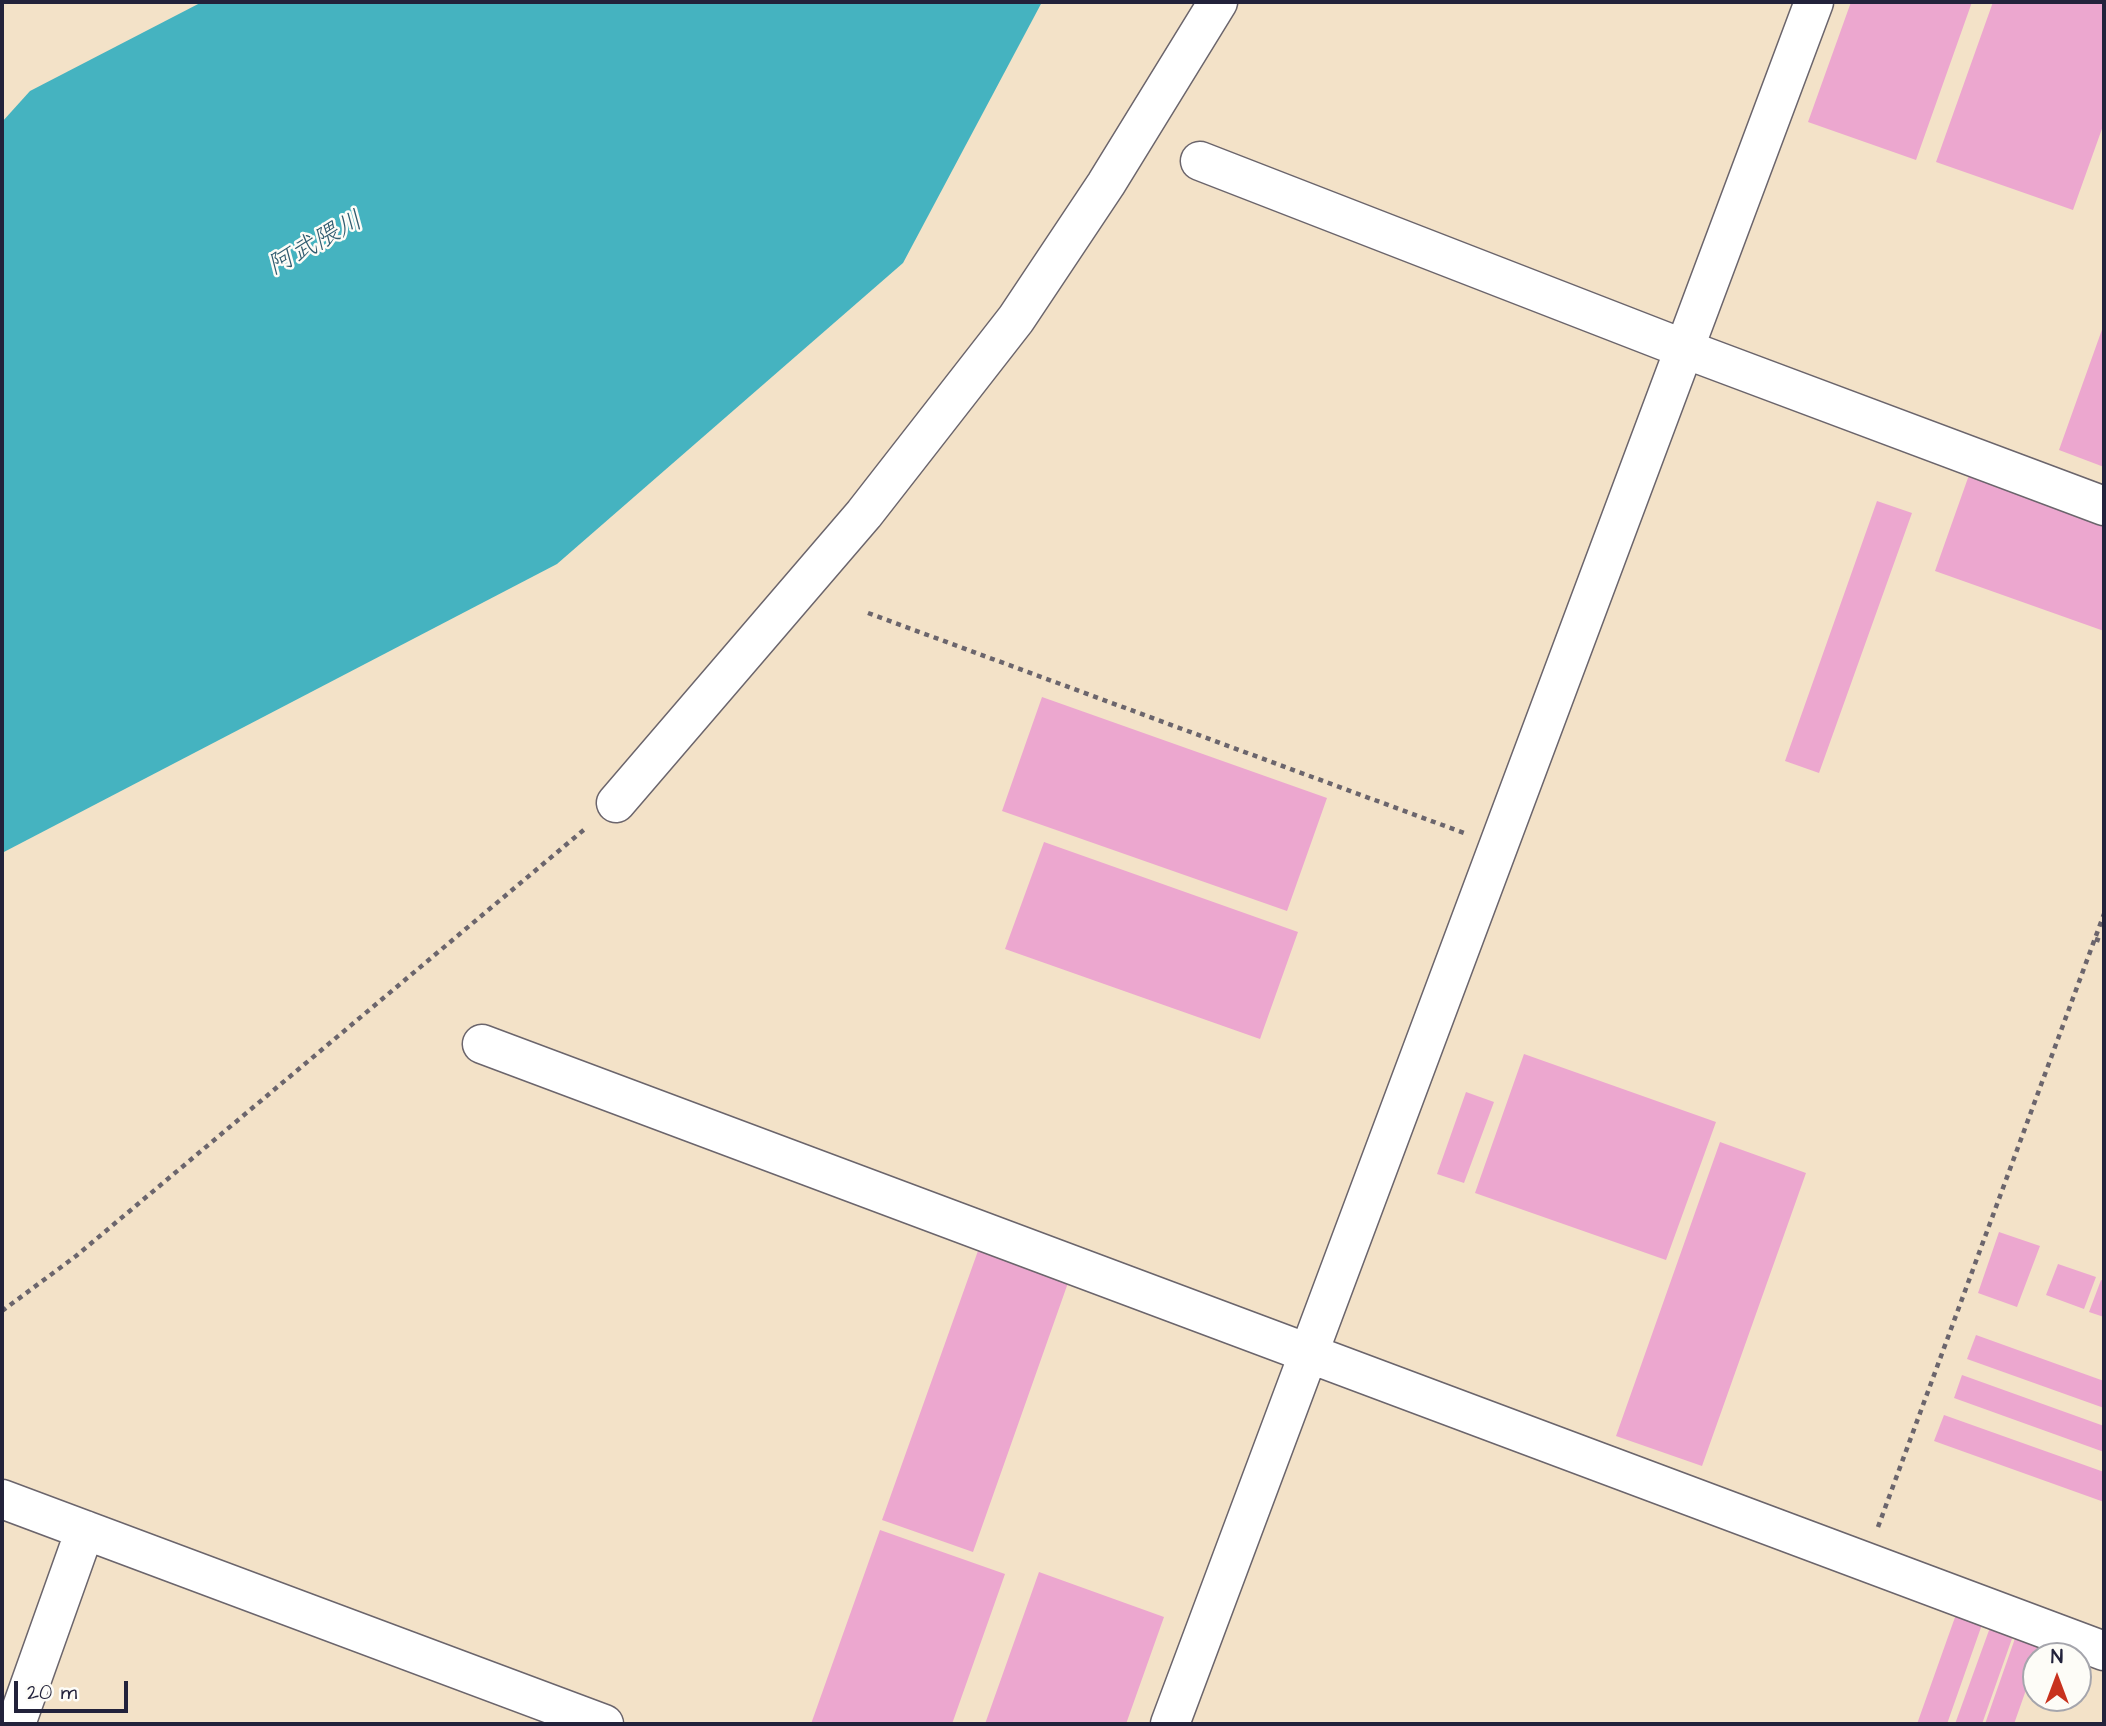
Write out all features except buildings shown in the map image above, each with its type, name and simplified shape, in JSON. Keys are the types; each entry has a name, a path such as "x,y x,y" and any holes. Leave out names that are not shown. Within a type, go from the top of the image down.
{"street":[{"path":"616,803 864,514 1017,319 1114,172 1218,2"},
{"path":"1170,1724 1310,1354 1682,348 1814,2"},
{"path":"1200,161 1682,348 2104,506"},
{"path":"482,1044 2104,1651"},
{"path":"2,1499 604,1724"},
{"path":"16,1724 85,1530"}],"path":[{"path":"868,613 1498,845"},
{"path":"2,1311 76,1256 616,803"},
{"path":"1865,1561 2104,914"},
{"path":"2095,939 2104,942"}],"water":[{"name":"阿武隈川","path":"202,2 1042,2 903,263 557,564 2,853 2,122 30,91"}]}
